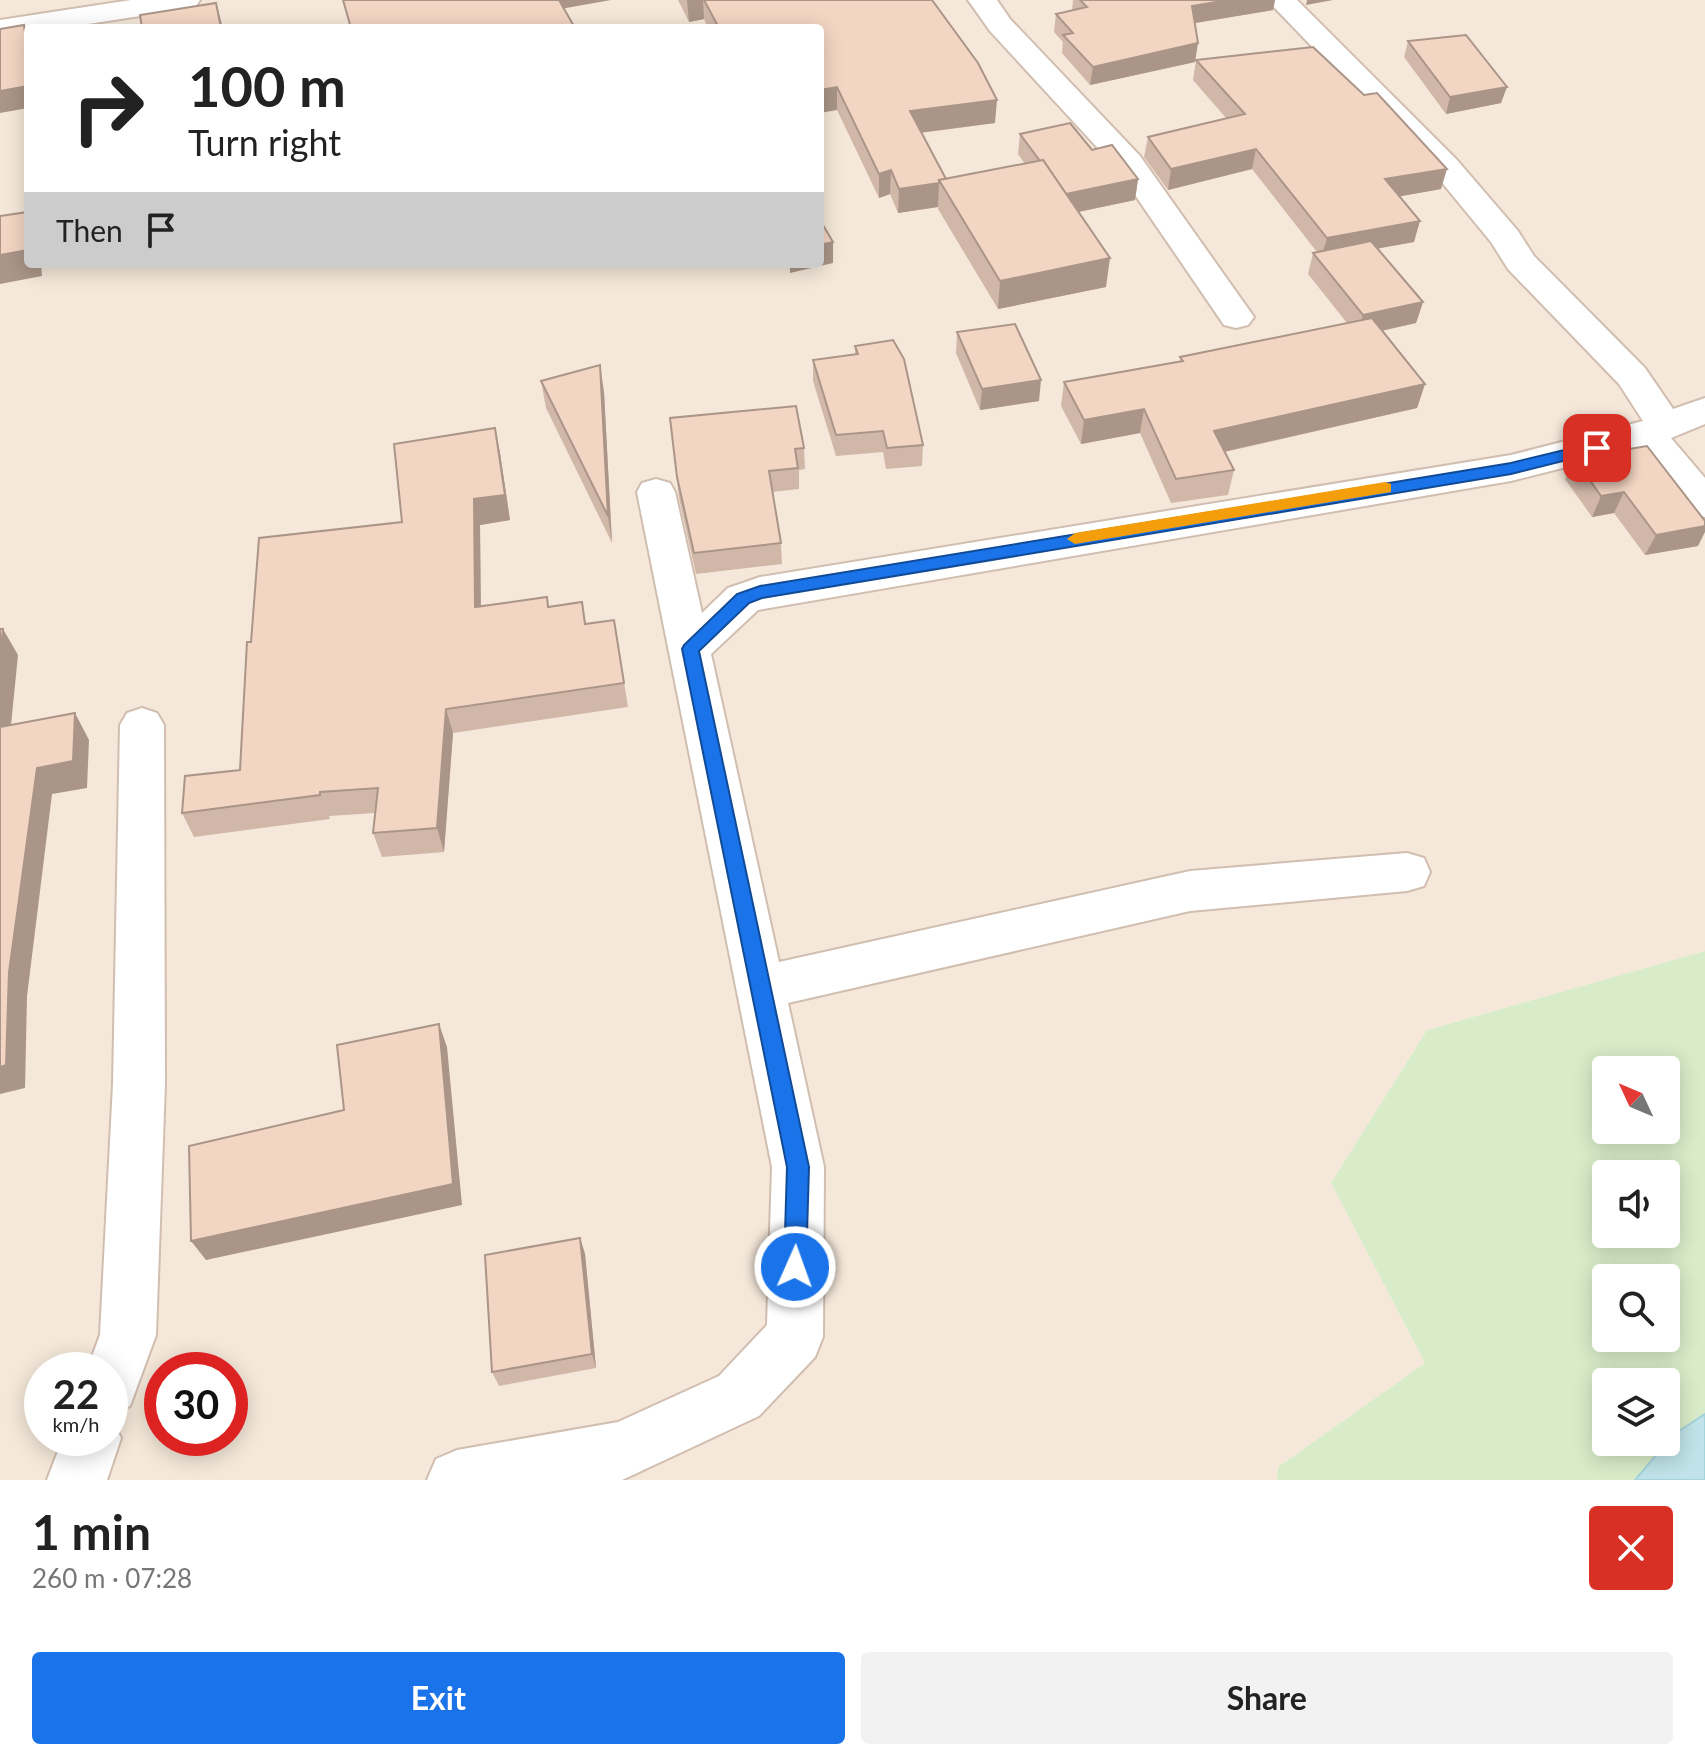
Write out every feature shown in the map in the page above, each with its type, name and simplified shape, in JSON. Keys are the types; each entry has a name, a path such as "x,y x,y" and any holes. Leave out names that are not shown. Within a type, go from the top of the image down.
{"street":[{"path":"55,24 186,0"},
{"path":"982,0 1000,25 1129,163 1236,317"},
{"path":"1281,0 1446,167 1506,238 1520,262 1632,376 1656,430 1705,504"},
{"path":"0,29 24,27"},
{"path":"690,649 743,599 760,592 1511,468 1656,430 1705,410"},
{"path":"457,1480 621,1451 739,1396 795,1337 798,1167 656,492"},
{"path":"122,1352 128,1335 139,1084 142,725"},
{"path":"760,988 1190,891 1407,872"},
{"path":"77,1480 86,1456"}],"shaded area":[{"path":"0,0 1705,0 1705,951 1427,1030 1331,1183 1425,1363 1278,1467 1277,1480 0,1480"}],"green space":[{"path":"1705,951 1705,1414 1680,1430 1680,1368 1592,1368 1592,1456 1655,1456 1635,1480 1277,1480 1278,1467 1425,1363 1331,1183 1427,1030"}],"water":[{"path":"1705,1414 1705,1480 1635,1480 1655,1456 1680,1456 1680,1430"}],"building":[{"path":"343,0 559,0 573,24 350,24"},
{"path":"704,0 932,0 978,63 997,100 910,111 946,179 939,180 939,183 899,189 891,170 879,174 837,87 824,89 824,24 717,24"},
{"path":"1080,0 1228,0 1192,6 1198,43 1093,67 1063,35 1073,33 1056,14 1087,7"},
{"path":"216,3 220,24 141,24 140,15"},
{"path":"24,25 24,87 0,91 0,29"},
{"path":"1466,35 1507,87 1450,97 1408,41"},
{"path":"1313,47 1364,95 1377,93 1447,169 1385,179 1420,221 1327,238 1256,149 1171,169 1148,137 1245,114 1196,60"},
{"path":"1070,123 1092,150 1112,145 1138,179 1066,194 1043,160 1040,161 1020,134"},
{"path":"1043,160 1110,258 1000,281 939,180"},
{"path":"24,213 24,251 0,255 0,216"},
{"path":"824,227 833,242 824,244"},
{"path":"1371,241 1423,302 1363,315 1313,253"},
{"path":"1372,318 1425,384 1214,431 1234,470 1176,479 1144,409 1084,420 1064,382 1183,361 1180,357"},
{"path":"1015,324 1041,380 982,389 957,332"},
{"path":"893,340 904,359 923,445 887,448 883,431 836,435 813,360 858,354 855,346"},
{"path":"600,365 608,516 541,381"},
{"path":"796,406 804,448 795,449 798,468 769,471 781,543 694,553 677,477 670,418"},
{"path":"495,428 505,495 474,499 475,607 547,597 548,607 582,602 585,624 614,620 624,683 446,709 437,828 373,833 378,788 320,792 320,795 182,813 185,776 240,770 247,642 251,642 259,538 402,522 394,444"},
{"path":"1647,446 1705,521 1705,526 1656,535 1624,492 1601,496 1574,458"},
{"path":"75,713 73,761 37,768 9,972 6,1065 0,1067 0,727"},
{"path":"439,1024 453,1184 191,1241 189,1146 344,1110 337,1045"},
{"path":"580,1238 592,1354 492,1372 485,1255"}],"slow traffic":[{"path":"1075,539 1385,488"}],"route":[{"path":"795,1267 798,1167 690,649 743,599 760,592 1511,468 1597,448"}]}
